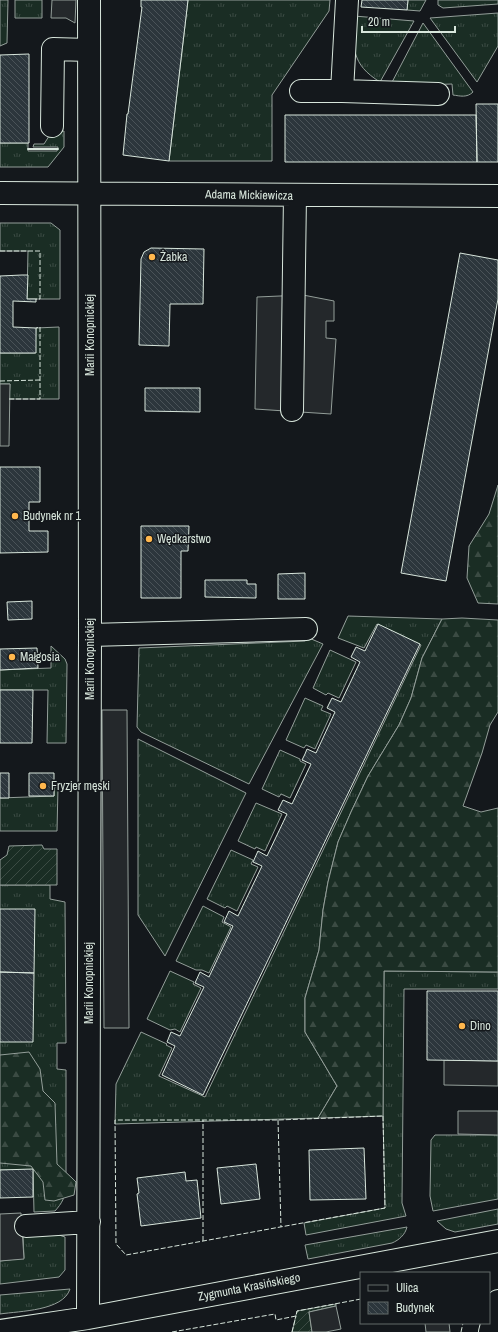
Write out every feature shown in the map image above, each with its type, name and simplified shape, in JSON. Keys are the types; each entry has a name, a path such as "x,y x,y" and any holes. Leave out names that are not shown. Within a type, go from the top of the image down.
{"street":[{"name":"Marii Konopnickiej","path":"88,1318 90,635 89,0"},
{"path":"342,91 347,0"},
{"path":"52,126 53,49 89,50"},
{"path":"301,91 438,94"},
{"name":"Adama Mickiewicza","path":"0,193 295,196 498,196"},
{"path":"292,410 295,196"},
{"path":"90,635 306,629"},
{"path":"26,1226 89,1222"},
{"name":"Zygmunta Krasińskiego","path":"0,1331 88,1318 498,1241"},
{"path":"490,1332 498,1301"}],"green space":[{"path":"0,0 8,0 7,43 0,46"},
{"path":"15,0 42,0 42,18 15,18"},
{"path":"188,0 330,0 329,11 272,95 272,161 169,161"},
{"path":"408,0 426,0 420,11 407,10"},
{"path":"438,0 498,0 498,4 443,8 438,5"},
{"path":"498,13 498,46 477,82 430,18"},
{"path":"354,16 414,21 380,82 364,69 359,62 354,46"},
{"path":"423,23 473,92 471,94 463,96 453,95 452,84 390,86"},
{"path":"64,131 64,147 48,167 0,167 0,143 28,143 28,151 57,151 58,147 33,147 34,144 44,144 51,133"},
{"path":"0,223 51,223 60,230 60,299 27,299 28,251 0,251"},
{"path":"59,327 59,399 9,399 10,384 0,384 0,353 35,353 36,328"},
{"path":"498,485 498,604 478,603 467,578 469,546 489,514"},
{"path":"348,616 442,619 422,658 411,698 399,725 368,776 351,812 338,842 328,882 323,910 319,950 305,998 305,1032 337,1086 318,1118 115,1124 116,1084 141,1032 167,1044 166,1045 172,1048 159,1076 205,1097 421,645 377,624 364,648 338,638"},
{"path":"462,618 498,620 498,712 490,725 482,753 463,806 481,812 498,808 498,972 384,971 383,1116 318,1118 337,1086 305,1032 305,998 319,950 323,910 338,842 368,776 399,725 411,698 422,658 442,619"},
{"path":"309,638 323,644 249,784 141,732 137,727 139,648 305,641"},
{"path":"51,646 65,659 67,664 66,743 47,743 48,690 0,690 0,670 51,668"},
{"path":"330,650 356,662 339,698 328,693 326,695 313,688"},
{"path":"305,698 323,706 321,710 331,714 315,749 306,745 304,748 286,740"},
{"path":"138,739 246,793 165,956 138,915"},
{"path":"280,750 300,759 300,761 306,764 290,798 281,794 279,797 262,789"},
{"path":"54,787 58,787 57,831 0,831 0,798 54,796"},
{"path":"256,803 282,814 265,851 256,847 255,849 238,841"},
{"path":"42,845 44,849 57,849 57,885 0,885 0,860 7,855 9,846"},
{"path":"231,850 253,860 251,864 258,867 237,911 227,906 225,908 207,899"},
{"path":"0,885 50,885 50,899 65,902 66,1043 57,1043 57,1069 66,1070 66,1186 63,1200 55,1211 34,1212 33,1170 0,1170"},
{"path":"203,906 224,917 222,922 231,927 209,973 202,970 196,970 176,961"},
{"path":"170,971 194,982 193,984 201,988 180,1032 175,1029 170,1030 147,1019"},
{"path":"384,971 498,972 498,989 404,989 402,1203 406,1216 306,1235 304,1223 385,1208 383,1116"},
{"path":"29,1052 40,1069 43,1091 55,1103 57,1164 76,1182 74,1195 54,1201 45,1200 43,1182 31,1166 0,1163 0,1055"},
{"path":"435,1135 498,1135 498,1199 433,1211 430,1196 431,1140"},
{"path":"498,1209 498,1224 455,1232 446,1229 437,1221"},
{"path":"407,1227 401,1237 392,1243 308,1259 305,1245"},
{"path":"59,1235 65,1237 65,1270 59,1277 0,1284 0,1261 24,1258 23,1236"},
{"path":"70,1289 66,1296 59,1302 50,1306 29,1311 0,1314 0,1295"},
{"path":"336,1304 336,1306 309,1312 312,1332 292,1332 297,1311"}],"shaded area":[{"path":"52,0 76,0 75,23 66,18 51,18"},
{"path":"303,295 334,301 334,321 326,321 326,338 336,339 331,414 255,409 257,297"},
{"path":"0,384 10,384 9,446 0,446"},
{"path":"102,710 127,710 129,1028 104,1028"},
{"path":"444,1060 498,1061 498,1086 444,1085"},
{"path":"458,1111 498,1111 498,1135 458,1134"},
{"path":"21,1213 24,1259 0,1261 0,1214"},
{"path":"336,1306 341,1329 326,1332 312,1332 309,1312"},
{"path":"425,1324 449,1324 450,1332 426,1332"}],"building":[{"path":"141,0 188,0 169,161 123,155 127,114 142,7"},
{"path":"362,0 408,0 407,10 361,7"},
{"path":"29,54 29,143 0,143 0,55"},
{"path":"476,104 498,104 498,162 477,162"},
{"path":"285,115 476,115 477,162 285,162"},
{"path":"151,248 204,249 203,304 170,304 169,346 139,345 141,259 144,252"},
{"path":"460,253 498,260 498,299 446,581 401,573"},
{"path":"28,275 27,299 36,299 36,302 13,301 13,327 36,328 36,353 0,353 0,276"},
{"path":"145,388 200,388 200,412 145,411"},
{"name":"Budynek nr 1","path":"0,467 40,467 40,502 29,502 29,531 48,531 48,552 0,553"},
{"path":"141,526 189,526 188,551 181,551 181,598 141,598"},
{"path":"305,573 305,599 278,599 278,574"},
{"path":"205,580 247,580 247,584 256,584 256,598 205,597"},
{"path":"32,601 32,619 8,620 7,602"},
{"path":"378,624 420,644 203,1095 162,1075 175,1046 167,1042 171,1032 180,1036 204,987 195,983 200,972 209,977 233,926 224,922 229,911 238,916 262,866 253,862 258,851 267,856 287,814 278,810 283,800 292,804 311,764 302,760 307,749 316,753 335,712 327,708 332,698 341,702 360,662 351,657 356,647 365,651"},
{"path":"37,648 38,668 0,670 0,649"},
{"path":"0,690 33,690 32,743 0,743"},
{"path":"0,773 9,773 9,798 0,798"},
{"path":"29,773 54,773 54,796 29,796"},
{"path":"0,909 35,909 34,973 0,972"},
{"path":"0,972 34,973 33,1042 0,1042"},
{"name":"Dino","path":"427,991 498,991 498,1061 427,1060"},
{"path":"364,1148 366,1199 310,1200 309,1150"},
{"path":"256,1164 260,1199 221,1204 217,1168"},
{"path":"33,1169 33,1197 0,1198 0,1170"},
{"path":"185,1172 186,1181 197,1180 201,1218 141,1226 137,1194 139,1193 137,1178"}],"fence":[{"path":"0,251 40,251 40,299 36,299"},
{"path":"9,399 40,399 40,327 36,328"},
{"path":"0,381 40,380"},
{"path":"383,1116 385,1208 126,1255 116,1244 115,1120 278,1120 383,1116"},
{"path":"203,1120 203,1241"},
{"path":"278,1120 281,1227"},
{"path":"172,1332 275,1314 276,1320 296,1316 297,1311 360,1299"},
{"path":"292,1332 296,1316"},
{"path":"461,1332 463,1324"}],"wall":[{"path":"28,149 58,149"}],"place":[{"name":"Żabka","path":"152,257"},
{"name":"Budynek nr 1","path":"15,516"},
{"name":"Wędkarstwo","path":"149,539"},
{"name":"Małgosia","path":"12,657"},
{"name":"Fryzjer męski","path":"43,786"},
{"name":"Dino","path":"462,1026"}]}
